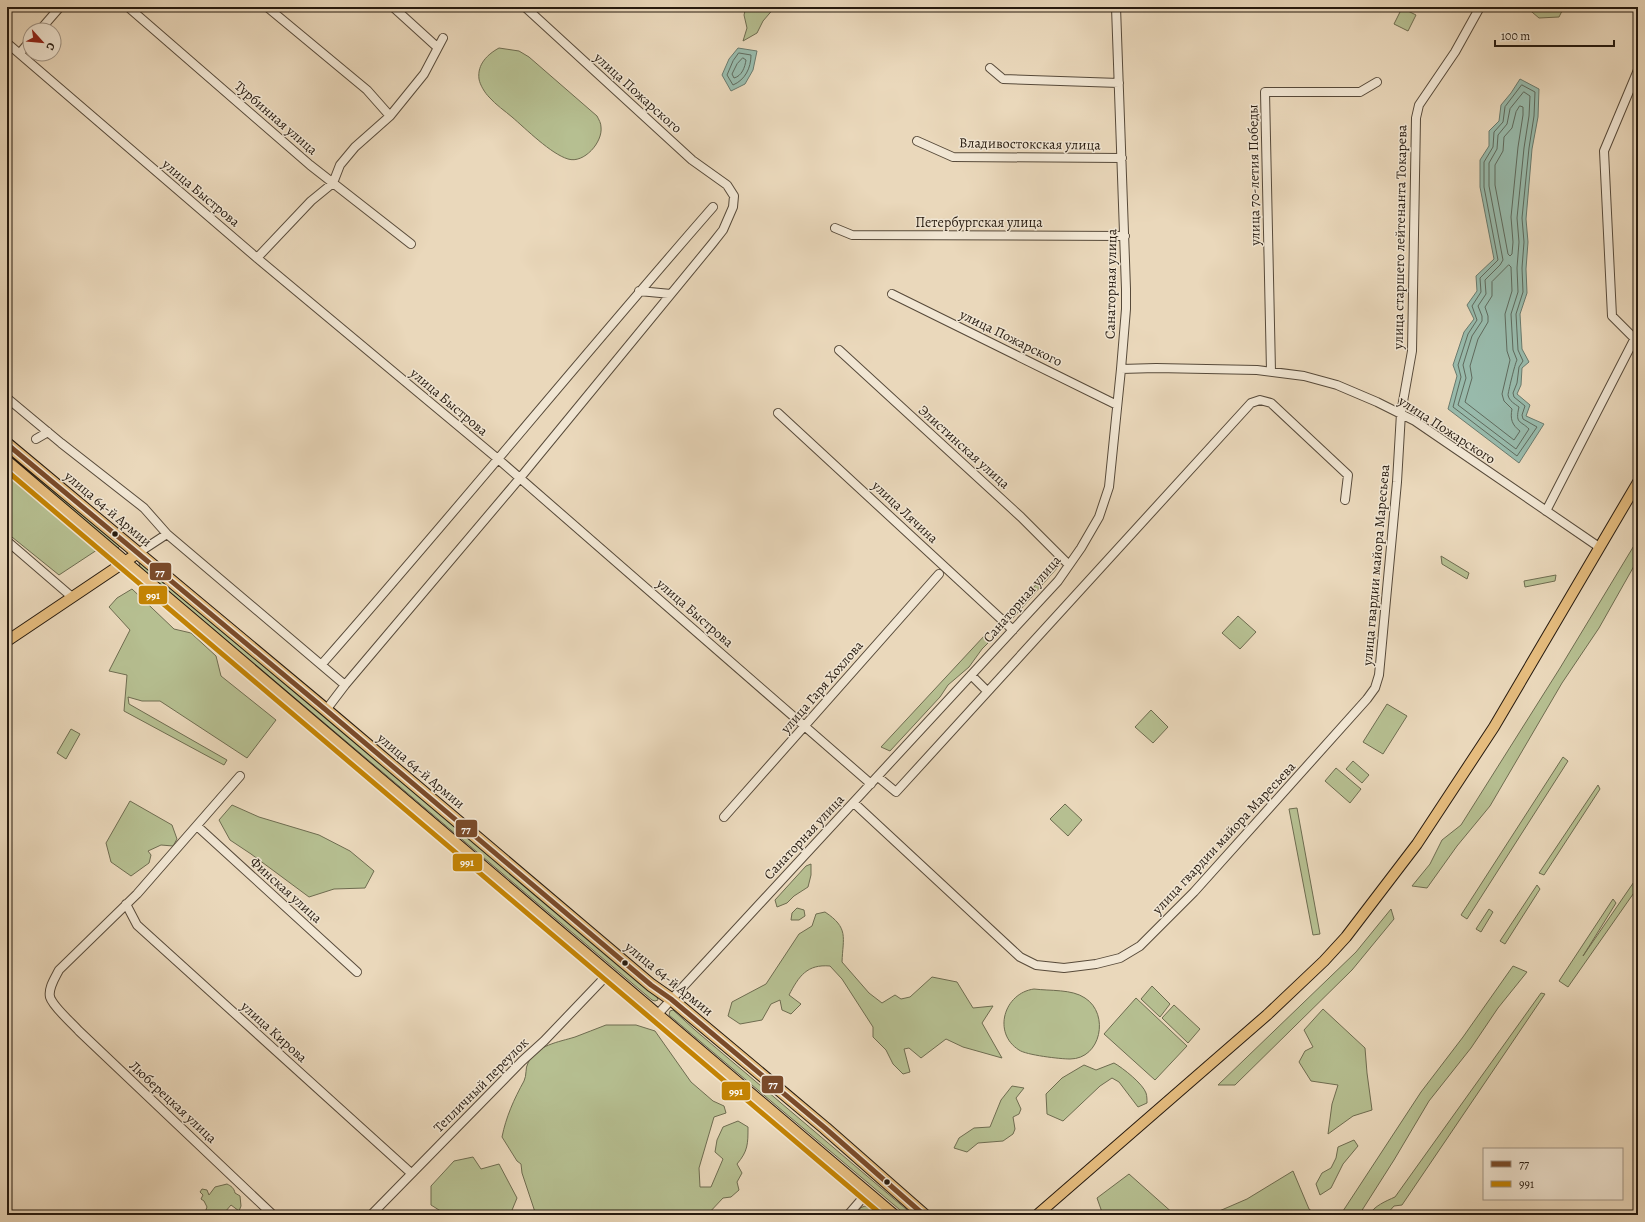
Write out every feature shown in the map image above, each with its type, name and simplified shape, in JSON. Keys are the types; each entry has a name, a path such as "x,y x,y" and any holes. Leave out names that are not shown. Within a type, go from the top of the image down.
{"highway":[{"name":"улица 64-й Армии","path":"7,444 326,710 645,980 825,1128 924,1215"},
{"name":"улица 64-й Армии","path":"7,462 893,1215"}],"main road":[{"path":"1037,1215 1267,1015 1324,961 1346,937 1417,844 1494,727 1638,482"},
{"path":"7,642 138,554"}],"street":[{"path":"47,22 60,7"},
{"name":"Турбинная улица","path":"128,7 310,165 411,244"},
{"path":"268,7 367,90 390,116"},
{"path":"393,7 438,47"},
{"name":"улица Пожарского","path":"525,7 692,160 727,185 734,196 733,208 723,230 671,294"},
{"name":"Санаторная улица","path":"657,1015 1058,581 1099,517 1109,487 1126,309 1125,236 1116,7"},
{"name":"улица старшего лейтенанта Токарева","path":"1401,413 1412,351 1416,118 1419,105 1455,52 1480,7"},
{"path":"258,258 311,201 333,183 340,165 355,147 390,116 424,74 443,38"},
{"name":"улица Быстрова","path":"7,44 20,53 258,258 498,459 871,784"},
{"path":"990,68 1003,79 1119,83"},
{"path":"1546,511 1636,336 1612,316 1604,151 1638,70"},
{"name":"улица 70-летия Победы","path":"1271,371 1265,92 1360,92 1377,82"},
{"name":"Владивостокская улица","path":"917,141 953,156 1122,158"},
{"path":"322,664 498,459 639,291 713,207"},
{"name":"Петербургская улица","path":"835,228 852,236 1125,236"},
{"path":"639,291 671,294"},
{"path":"326,710 345,684 520,478 671,294"},
{"name":"улица Пожарского","path":"892,294 1117,405"},
{"name":"Элистинская улица","path":"839,350 1021,517 1069,565"},
{"name":"улица Пожарского","path":"1121,369 1183,368 1271,371 1304,376 1337,385 1401,413 1451,445 1599,546"},
{"path":"7,398 144,508 167,534 345,684"},
{"path":"878,777 896,792 987,691 1255,401 1260,400 1271,403 1348,475 1345,500"},
{"name":"улица Лячина","path":"778,413 1013,630"},
{"name":"улица гвардии майора Маресьева","path":"854,803 1012,951 1025,960 1044,966 1071,967 1120,958 1140,946 1210,874 1357,711 1375,688 1379,675 1382,652 1397,482 1401,413"},
{"path":"36,439 48,432"},
{"path":"138,554 167,534"},
{"path":"7,541 72,597"},
{"name":"улица Гаря Хохлова","path":"724,817 939,574"},
{"path":"971,676 987,691"},
{"path":"126,904 240,776"},
{"name":"Финская улица","path":"197,826 357,972"},
{"name":"Люберецкая улица","path":"126,904 59,970 52,985 50,997 79,1031 273,1215"},
{"name":"улица Кирова","path":"126,904 137,925 411,1173"},
{"name":"Тепличный переулок","path":"371,1215 522,1061 544,1041 609,973"},
{"path":"848,1215 867,1193"}],"shaded area":[{"path":"746,7 775,7 763,21 757,33 743,41 747,28 744,15"},
{"path":"1526,7 1564,7 1559,17 1539,18"},
{"path":"1402,8 1416,15 1408,31 1394,24"},
{"path":"499,48 519,51 529,57 597,116 601,124 601,133 596,145 586,155 574,160 568,159 554,152 539,141 487,95 479,79 480,69 487,56"},
{"path":"7,448 120,546 118,548 114,546 7,457"},
{"path":"7,470 100,548 59,575 7,533"},
{"path":"1638,539 1638,559 1599,628 1562,683 1490,806 1457,846 1427,888 1412,886 1430,864 1442,840 1461,825 1560,668"},
{"path":"1441,556 1469,573 1467,579 1442,564"},
{"path":"139,563 144,563 657,997 658,1000 652,1000 140,567"},
{"path":"1055,564 1060,564 1013,618 1009,614"},
{"path":"1556,575 1555,581 1525,587 1524,581"},
{"path":"132,589 174,629 191,633 216,656 221,676 276,720 247,758 160,701 142,701 128,697 129,704 227,760 224,765 124,711 127,675 109,671 130,630 109,607 117,598"},
{"path":"1238,616 1256,632 1240,649 1222,633"},
{"path":"985,635 988,643 969,667 948,685 940,697 890,751 881,747"},
{"path":"1387,704 1407,716 1383,754 1363,742"},
{"path":"1151,710 1168,727 1153,743 1135,727"},
{"path":"71,729 80,734 66,759 57,753"},
{"path":"1563,757 1568,761 1467,919 1461,915"},
{"path":"1353,761 1369,775 1362,783 1346,769"},
{"path":"1336,768 1361,789 1350,803 1325,781"},
{"path":"1598,785 1600,789 1544,875 1539,873"},
{"path":"130,801 172,825 177,839 173,846 161,845 148,851 151,855 149,863 131,876 111,862 106,843"},
{"path":"1065,804 1082,820 1068,836 1050,819"},
{"path":"232,805 259,817 319,835 350,851 374,871 365,888 334,889 309,897 230,840 219,820"},
{"path":"1297,808 1320,934 1313,935 1289,809"},
{"path":"811,864 811,875 808,887 794,896 787,903 777,907 775,900 806,866"},
{"path":"1638,876 1638,887 1568,987 1559,981 1613,899 1616,903 1583,956"},
{"path":"1537,885 1540,889 1505,944 1500,941"},
{"path":"797,908 804,910 805,916 799,920 791,920 792,913"},
{"path":"1391,909 1394,919 1352,970 1235,1085 1218,1085 1356,952"},
{"path":"1489,909 1493,912 1481,932 1476,929"},
{"path":"825,912 838,923 841,928 843,934 842,962 869,993 882,1003 895,995 901,999 910,997 932,977 957,982 973,1008 993,1006 982,1023 1002,1058 963,1047 946,1039 921,1058 909,1048 904,1049 910,1072 903,1074 893,1064 886,1050 873,1037 873,1027 842,979 830,966 815,967 800,977 789,995 801,1004 791,1014 782,1010 780,1000 771,1004 762,1020 740,1024 728,1016 732,1002 766,984 799,934 812,926 816,914"},
{"path":"1513,966 1527,972 1498,1008 1471,1048 1429,1101 1359,1215 1354,1215 1343,1211 1421,1092 1463,1037"},
{"path":"1152,986 1170,1004 1160,1017 1141,999"},
{"path":"1034,989 1074,993 1085,998 1093,1005 1098,1014 1099,1024 1095,1044 1089,1052 1081,1057 1070,1059 1051,1057 1023,1052 1011,1043 1006,1034 1004,1024 1005,1015 1015,998 1024,992"},
{"path":"1541,993 1545,994 1402,1205 1394,1206 1386,1215 1369,1215 1377,1206 1395,1197"},
{"path":"1136,998 1187,1046 1155,1080 1104,1034"},
{"path":"1174,1005 1200,1029 1188,1043 1162,1018"},
{"path":"1323,1009 1365,1048 1372,1110 1353,1116 1328,1134 1332,1104 1338,1085 1311,1081 1299,1062 1305,1051 1313,1047 1304,1030"},
{"path":"673,1010 913,1215 906,1215 669,1015 670,1011"},
{"path":"606,1025 636,1025 655,1031 691,1082 713,1101 724,1106 726,1113 714,1117 699,1168 700,1187 711,1187 723,1159 715,1152 717,1140 723,1127 738,1121 748,1127 747,1147 737,1164 742,1173 737,1182 739,1190 731,1197 723,1198 707,1215 536,1215 522,1173 521,1164 517,1161 502,1137 508,1115 525,1079 527,1065 536,1052 548,1045 575,1037"},
{"path":"1114,1063 1127,1072 1141,1085 1146,1093 1147,1103 1138,1107 1119,1082 1112,1078 1100,1086 1063,1121 1047,1114 1046,1094 1062,1078 1084,1065 1096,1070"},
{"path":"1012,1086 1024,1088 1016,1098 1021,1109 1019,1114 1013,1117 1015,1129 1013,1134 1003,1141 978,1143 967,1152 954,1148 959,1138 974,1128 990,1127 1001,1100"},
{"path":"1354,1140 1358,1146 1343,1164 1331,1188 1320,1195 1316,1184 1322,1173 1331,1168 1336,1158 1338,1147"},
{"path":"473,1157 481,1169 499,1164 517,1198 510,1215 447,1215 431,1205 431,1186 454,1161"},
{"path":"1293,1171 1309,1209 1317,1215 1210,1215 1247,1199"},
{"path":"1129,1174 1175,1215 1103,1215 1097,1198"},
{"path":"227,1184 240,1196 241,1206 239,1211 231,1205 225,1212 219,1215 204,1215 207,1207 201,1199 203,1195 200,1192 202,1189 207,1190 209,1195 215,1187"},
{"path":"865,1206 875,1210 878,1215 858,1215 860,1208"}],"water":[{"path":"738,48 757,51 753,70 745,84 731,91 722,75 729,59"},
{"path":"1520,79 1539,89 1538,117 1532,149 1526,219 1528,242 1526,269 1527,293 1520,314 1522,349 1529,362 1522,368 1521,385 1517,394 1530,405 1526,416 1544,424 1519,463 1448,409 1457,376 1453,365 1464,332 1474,319 1467,305 1477,291 1476,276 1494,259 1480,187 1480,160 1489,146 1489,131 1499,121 1501,105"}],"transit line":[{"name":"77","path":"7,444 326,710 651,985 671,999 825,1128 924,1215"},
{"name":"991","path":"7,471 882,1215"}]}
